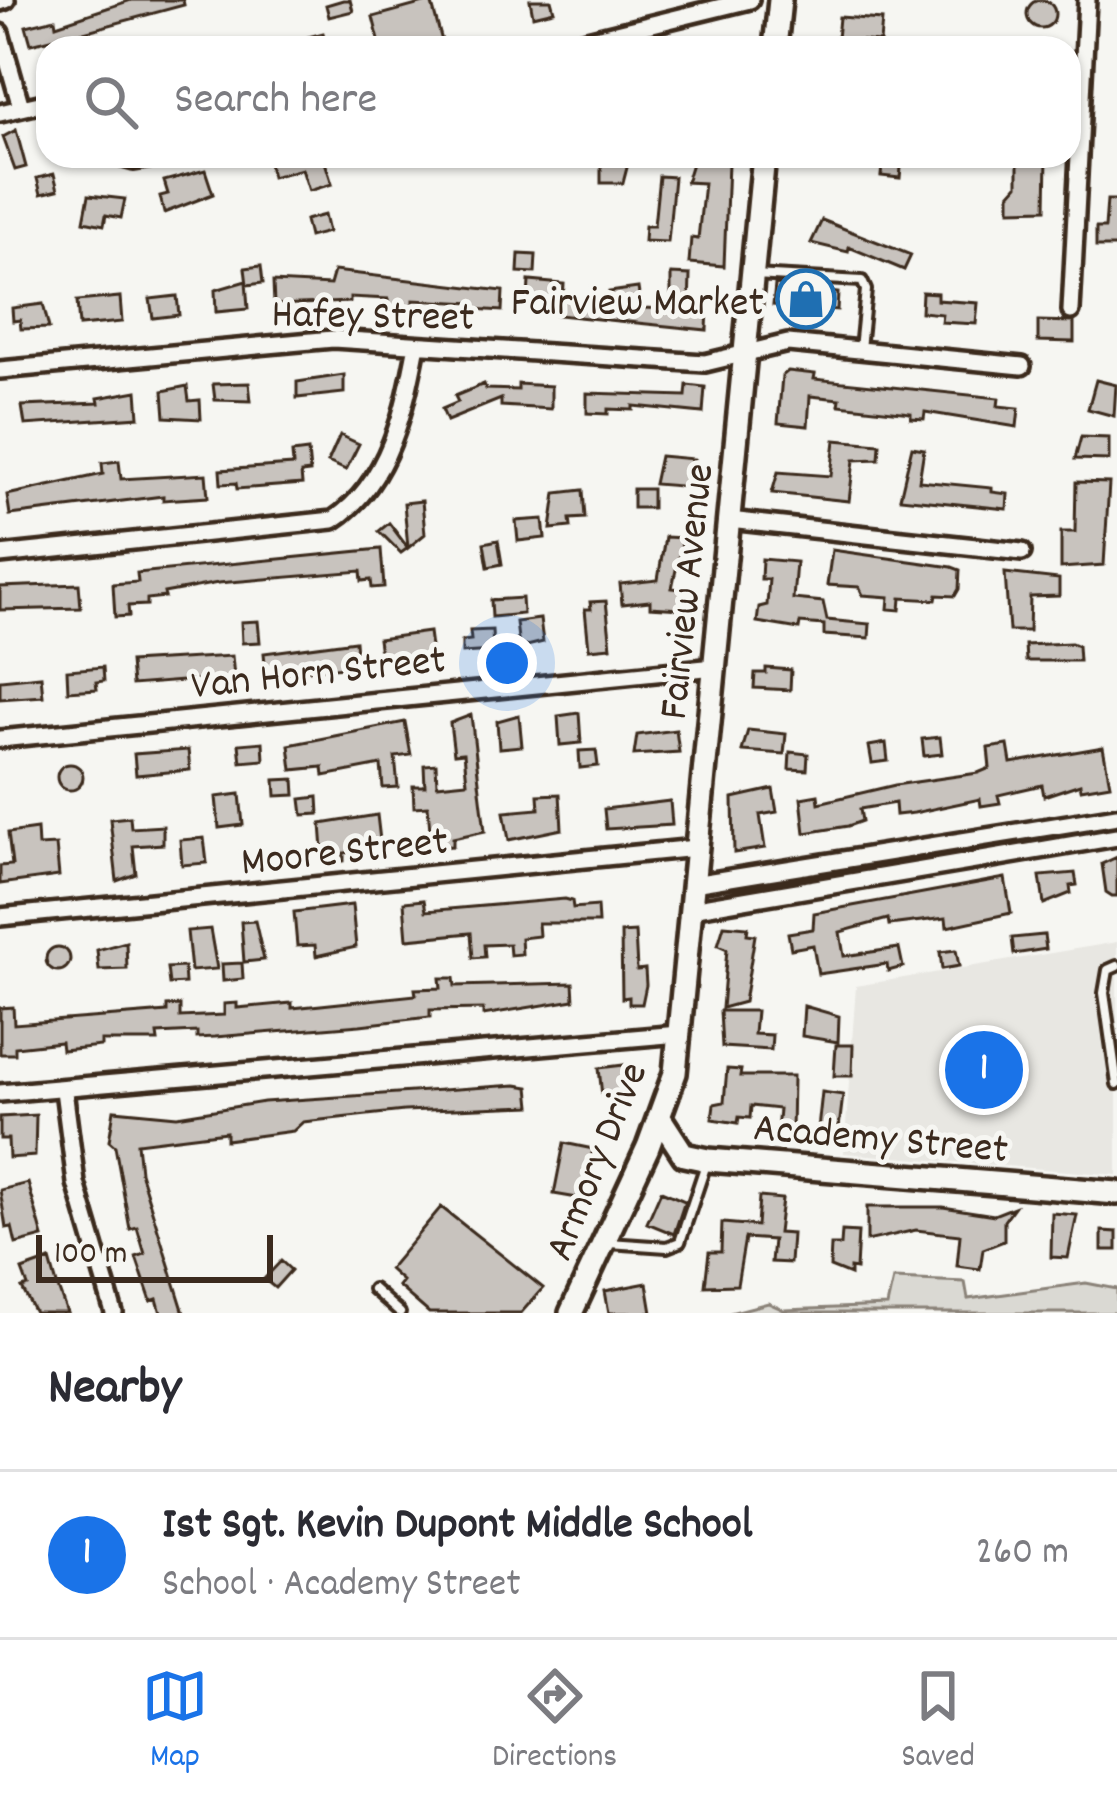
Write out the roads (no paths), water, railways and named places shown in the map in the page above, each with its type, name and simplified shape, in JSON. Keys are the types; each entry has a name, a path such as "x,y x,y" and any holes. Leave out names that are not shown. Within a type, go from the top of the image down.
{"main road":[{"path":"776,36 780,0"},
{"name":"Fairview Avenue","path":"679,1034 763,168"},
{"name":"Armory Drive","path":"571,1313 660,1118 675,1072 679,1034"},
{"name":"Academy Street","path":"660,1118 684,1155 708,1160 1117,1192"}],"street":[{"path":"604,36 750,0"},
{"path":"1081,116 1087,0"},
{"path":"0,33 21,107"},
{"path":"0,113 36,104"},
{"path":"1071,310 1078,168"},
{"name":"Hafey Street","path":"0,370 333,339 706,363 788,343 1022,366"},
{"path":"0,554 333,520 367,490 394,434 417,346"},
{"path":"729,520 1022,552"},
{"name":"Van Horn Street","path":"0,739 715,668"},
{"path":"693,884 1117,816"},
{"path":"691,909 1117,837"},
{"name":"Moore Street","path":"0,917 696,848"},
{"path":"0,1094 679,1034"},
{"path":"64,1090 76,1183 114,1313"}],"lane":[{"path":"753,274 862,281 866,290 860,350"},
{"path":"1117,966 1108,970 1104,993 1117,1084"},
{"path":"602,1243 667,1247 680,1242 708,1160"},
{"path":"373,1289 400,1313"}],"place":[{"name":"Fairview Market","path":"806,299"},
{"name":"Ist Sgt. Kevin Dupont Middle School","path":"984,1070"}]}
